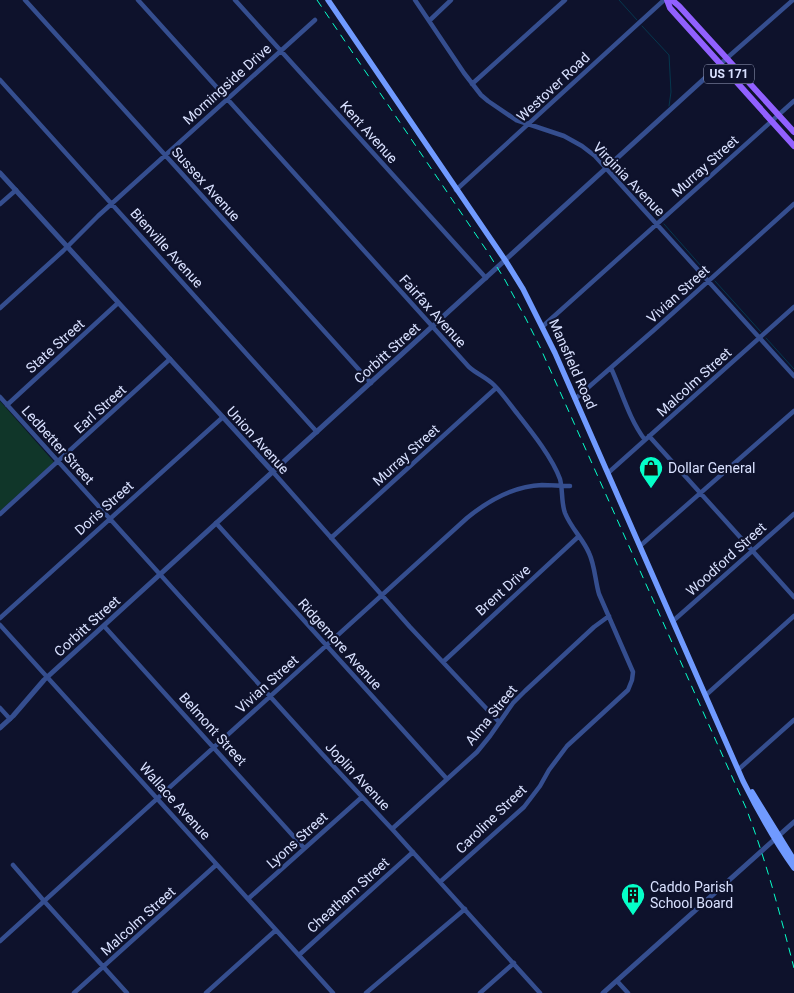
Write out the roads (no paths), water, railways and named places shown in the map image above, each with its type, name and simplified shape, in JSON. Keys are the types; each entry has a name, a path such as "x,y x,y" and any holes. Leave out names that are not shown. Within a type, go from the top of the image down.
{"main road":[{"name":"US 171","path":"668,0 670,8 794,146"},
{"name":"US 171","path":"672,0 794,132"},
{"name":"Mansfield Road","path":"331,1 523,289 575,399 753,802 794,868"},
{"name":"Mansfield Road","path":"776,838 794,860"}],"street":[{"name":"Sussex Avenue","path":"25,0 371,383"},
{"name":"Fairfax Avenue","path":"138,0 469,367 496,388 535,438 557,474 561,486 562,504 565,513 586,547 591,559 599,594 633,672 632,680"},
{"name":"Kent Avenue","path":"235,0 486,278"},
{"name":"Virginia Avenue","path":"415,0 481,95 516,120 555,133 589,150 794,376"},
{"path":"429,21 451,0"},
{"path":"472,84 564,0"},
{"name":"Westover Road","path":"456,190 664,0"},
{"name":"Corbitt Street","path":"0,728 48,677 793,0"},
{"name":"Morningside Drive","path":"0,308 165,155 315,20"},
{"name":"Bienville Avenue","path":"0,80 317,432"},
{"name":"Murray Street","path":"542,327 794,101"},
{"name":"Union Avenue","path":"0,173 223,416 442,662 500,722"},
{"path":"0,204 16,190"},
{"name":"Vivian Street","path":"575,399 794,204"},
{"name":"State Street","path":"7,404 118,303"},
{"name":"Malcolm Street","path":"608,473 794,307"},
{"name":"Earl Street","path":"0,514 170,360"},
{"path":"611,368 640,433 701,494 794,597"},
{"name":"Murray Street","path":"331,538 496,388"},
{"name":"Ledbetter Street","path":"0,397 160,575"},
{"path":"640,546 794,411"},
{"name":"Doris Street","path":"0,618 223,416"},
{"name":"Vivian Street","path":"0,941 467,518 491,500 520,488 542,485 570,486"},
{"name":"Woodford Street","path":"673,621 794,514"},
{"name":"Ridgemore Avenue","path":"216,523 447,779"},
{"name":"Brent Drive","path":"442,662 579,536"},
{"name":"Joplin Avenue","path":"160,575 466,909 540,993"},
{"name":"Alma Street","path":"392,829 480,748 513,703 525,691 594,627 609,616"},
{"path":"706,695 794,616"},
{"name":"Wallace Avenue","path":"0,624 333,993"},
{"name":"Belmont Street","path":"104,626 304,848"},
{"name":"Caroline Street","path":"440,882 524,806 567,746 628,690 632,680"},
{"path":"0,708 10,719"},
{"path":"739,769 794,720"},
{"name":"Lyons Street","path":"248,899 362,797"},
{"path":"603,993 794,822"},
{"name":"Cheatham Street","path":"299,955 413,852"},
{"path":"13,865 127,993"},
{"name":"Malcolm Street","path":"74,993 216,865"},
{"path":"366,993 466,909"},
{"path":"206,993 276,930"},
{"path":"480,993 514,963"},
{"path":"617,981 628,993"}],"waterway":[{"path":"619,0 637,20"},
{"path":"642,26 669,55 671,92 669,106"},
{"path":"614,170 658,218"},
{"path":"664,224 709,275"},
{"path":"715,281 761,332"},
{"path":"766,338 794,369"}],"railway":[{"path":"317,0 487,251 505,280 540,347 746,808 766,867 794,968"}],"place":[{"name":"Dollar General","path":"651,489"},
{"name":"Caddo Parish School Board","path":"633,916"}]}
